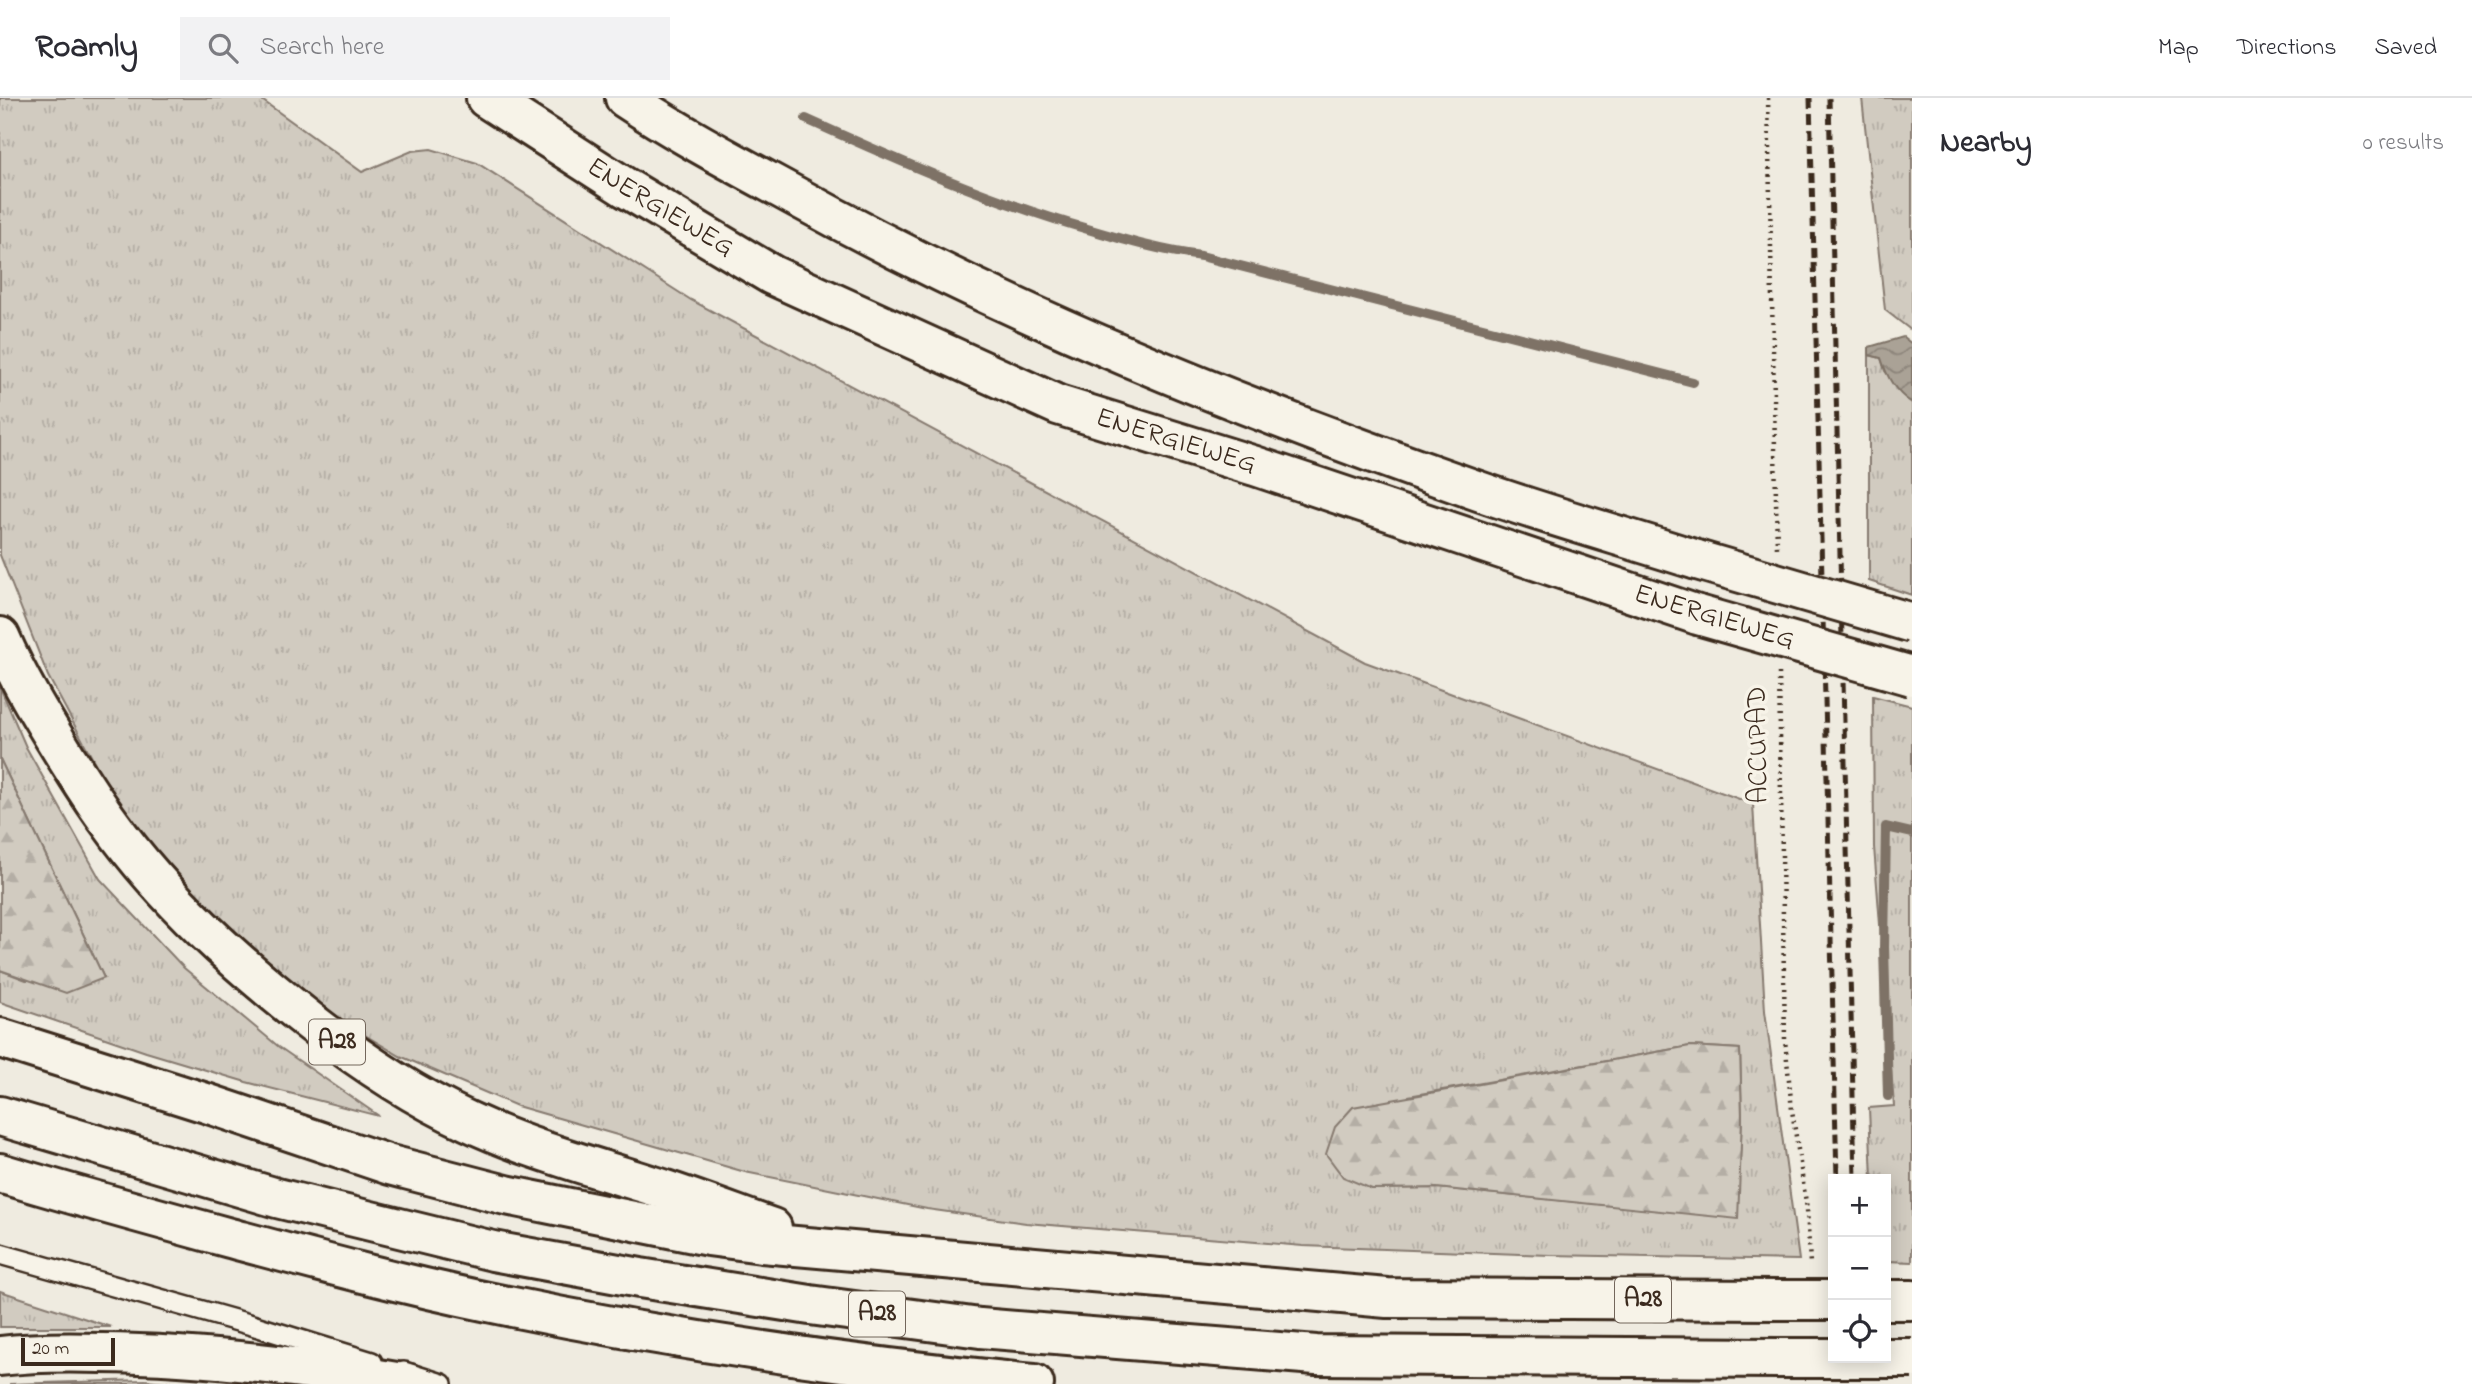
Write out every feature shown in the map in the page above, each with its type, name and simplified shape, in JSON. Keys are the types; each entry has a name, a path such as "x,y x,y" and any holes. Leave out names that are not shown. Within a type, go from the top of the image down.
{"main road":[{"name":"ENERGIEWEG","path":"486,98 626,188 772,275 1058,405 1255,466 1698,615 1912,676"},
{"name":"ENERGIEWEG","path":"625,98 669,127 880,243 1082,339 1229,400 1475,490 1697,560 1912,623"},
{"name":"A28","path":"0,637 39,715 111,824 153,876 190,917 232,956 281,999 337,1042 397,1084 468,1122 564,1159 649,1185 826,1247"},
{"name":"A28","path":"0,1038 390,1165 506,1195 708,1236 1387,1298 1828,1300"},
{"name":"A28","path":"0,1116 277,1198 493,1251 810,1305 979,1328 1316,1355 1912,1358"},
{"name":"A28","path":"0,1173 346,1269 488,1302 778,1354 1034,1384"},
{"name":"A28","path":"0,1186 73,1195"},
{"path":"1891,1300 1912,1300"},
{"path":"0,1356 33,1352 148,1353 304,1366 409,1384"}],"lane":[{"path":"0,1254 252,1325 442,1384"}],"path":[{"path":"1768,98 1777,550"},
{"name":"ACCUPAD","path":"1779,662 1785,1040 1792,1111 1807,1209 1810,1264"}],"green space":[{"path":"0,98 259,98 362,172 412,151 431,149 477,163 691,300 1365,662 1753,804 1765,1011 1799,1260 1303,1246 1026,1223 927,1209 745,1172 517,1106 400,1056 353,1028 272,968 208,908 142,833 103,778 48,676 0,555","holes":["1690,1046 1740,1049 1742,1118 1737,1218 1437,1188 1372,1189 1409,1096"]},
{"path":"1862,98 1912,98 1912,331 1885,310"},
{"path":"1869,355 1881,358 1885,371 1912,403 1912,595 1869,581"},
{"path":"0,687 26,747 100,879 184,968 279,1047 379,1116 246,1082 146,1052 0,1002 0,970 26,980 104,978 0,759"},
{"path":"1873,696 1912,706 1912,1262 1891,1261 1891,1174 1872,1174 1869,1108 1894,1106 1874,847"},
{"path":"0,759 104,978 66,993 0,970"},
{"path":"1690,1046 1740,1049 1742,1118 1738,1219 1437,1188 1372,1189 1343,1177 1326,1154 1335,1127 1353,1107"},
{"path":"0,1291 111,1327 0,1327"},
{"path":"145,1380 186,1384 9,1384"}],"water":[{"path":"1903,337 1912,344 1912,403 1892,384 1881,358 1869,355 1869,347"}],"waterway":[{"path":"806,119 982,194 1091,230 1693,382"},
{"path":"1888,1096 1884,947 1886,827 1912,833"}],"railway":[{"path":"1810,98 1837,1174"},
{"path":"1829,98 1855,1174"}]}
